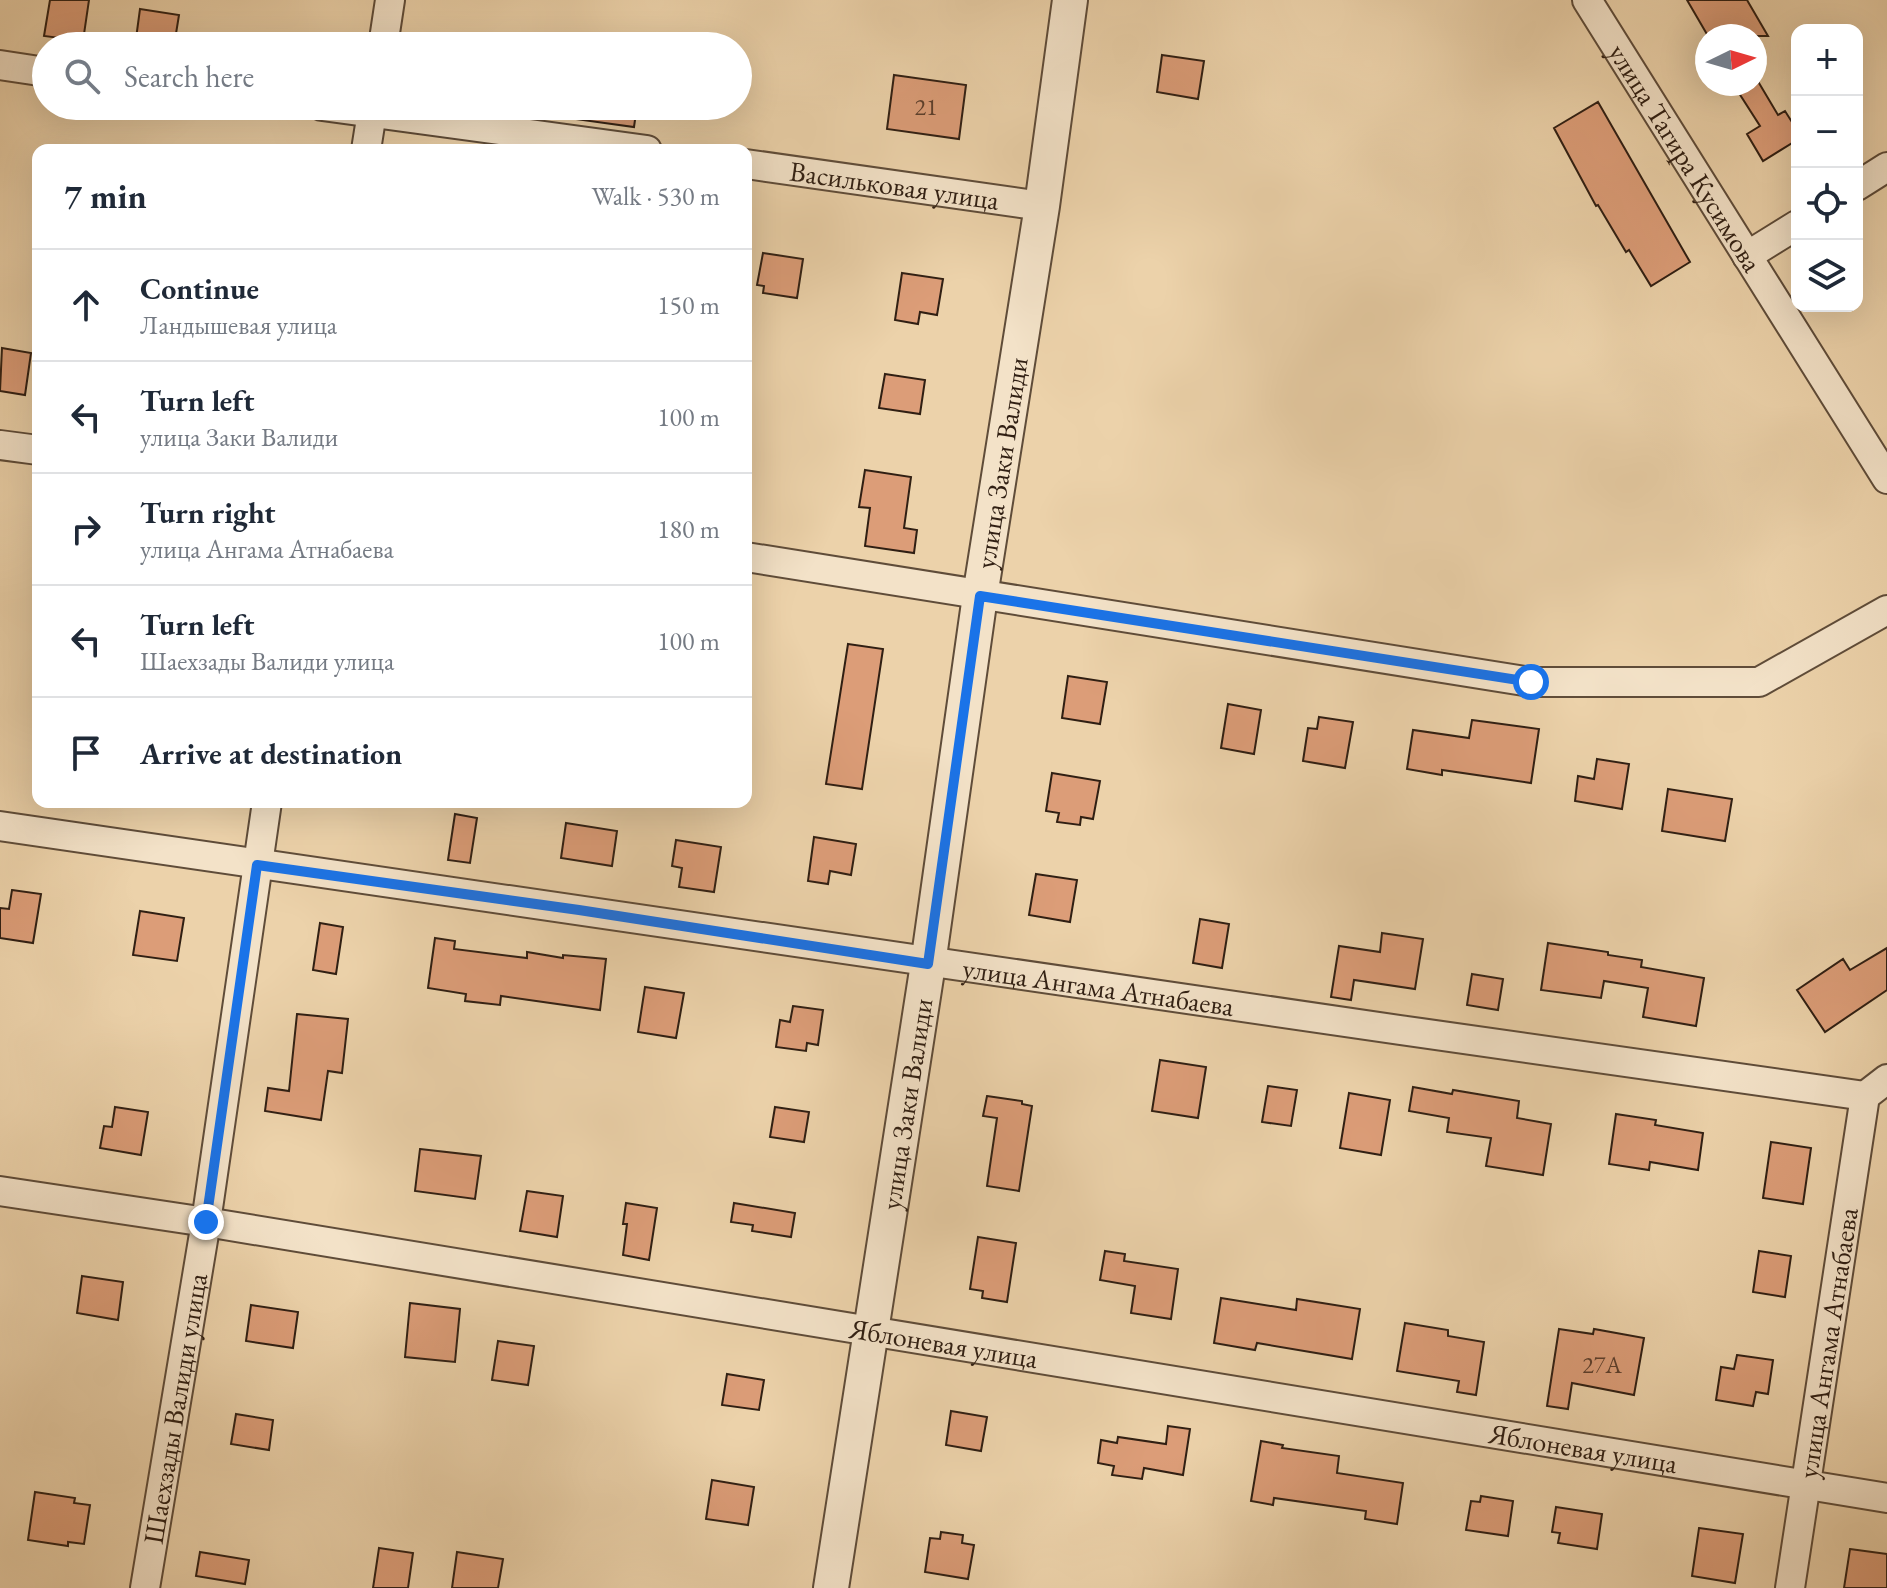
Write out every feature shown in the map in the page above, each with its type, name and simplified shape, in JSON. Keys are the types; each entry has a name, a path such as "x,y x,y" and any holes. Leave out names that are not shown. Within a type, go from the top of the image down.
{"street":[{"path":"385,32 390,0"},
{"name":"улица Заки Валиди","path":"831,1588 928,964 1070,0"},
{"name":"улица Тагира Кусимова","path":"1587,0 1887,479"},
{"path":"0,65 32,70"},
{"path":"367,144 370,120"},
{"path":"446,120 607,144"},
{"name":"Васильковая улица","path":"752,165 1042,206"},
{"path":"1863,182 1887,167"},
{"path":"1747,256 1791,229"},
{"path":"0,445 32,449"},
{"path":"752,558 1531,682 1759,682 1887,610"},
{"name":"Шаехзады Валиди улица","path":"145,1588 206,1222 266,808"},
{"name":"улица Ангама Атнабаева","path":"0,826 928,964 1876,1087 1805,1485 1790,1588"},
{"name":"Яблоневая улица","path":"0,1191 206,1222 1887,1498"}],"building":[{"path":"50,0 89,0 84,32 45,32"},
{"path":"1687,0 1747,0 1761,24 1701,24"},
{"path":"140,9 179,15 176,32 137,32"},
{"path":"1162,55 1204,61 1198,99 1157,92"},
{"path":"894,75 966,85 959,139 887,129"},
{"path":"1741,96 1767,96 1778,115 1785,111 1791,120 1791,144 1763,161 1747,134 1760,126"},
{"path":"1598,102 1690,262 1651,286 1596,206 1554,128"},
{"path":"583,120 635,120 634,127"},
{"path":"763,253 803,259 797,298 763,293 764,286 757,285"},
{"path":"902,273 943,279 937,315 920,312 918,324 895,320"},
{"path":"2,348 31,353 25,395 0,391"},
{"path":"885,374 925,380 920,414 879,408"},
{"path":"865,470 911,477 904,528 917,530 914,553 865,546 870,508 859,507"},
{"path":"848,644 883,649 862,789 826,784"},
{"path":"1068,676 1107,682 1100,724 1062,718"},
{"path":"1228,704 1261,710 1254,754 1221,748"},
{"path":"1319,717 1353,722 1345,768 1303,761 1308,728 1317,729"},
{"path":"1472,720 1539,729 1531,783 1442,770 1442,775 1407,769 1413,730 1469,738"},
{"path":"1597,759 1629,764 1622,809 1575,801 1578,776 1594,779"},
{"path":"1052,773 1100,781 1093,819 1081,817 1080,825 1057,822 1059,813 1046,811"},
{"path":"1668,789 1732,799 1725,841 1662,831"},
{"path":"455,814 477,818 470,863 448,860"},
{"path":"566,823 617,831 612,866 561,858"},
{"path":"814,837 856,844 851,875 830,871 828,884 808,881"},
{"path":"676,840 721,847 714,892 679,887 682,868 672,866"},
{"path":"1036,874 1077,880 1070,922 1029,915"},
{"path":"12,890 41,894 33,943 0,938 0,908 9,909"},
{"path":"140,911 184,918 177,961 133,955"},
{"path":"1200,919 1229,924 1222,968 1193,963"},
{"path":"320,923 343,927 336,974 313,970"},
{"path":"1382,933 1423,939 1415,989 1354,980 1351,1000 1331,997 1339,946 1380,952"},
{"path":"435,938 455,941 454,949 527,958 527,952 563,958 563,955 606,959 600,1010 501,996 500,1005 465,1001 466,994 428,988"},
{"path":"1548,943 1608,952 1608,955 1642,960 1641,967 1704,978 1696,1026 1643,1017 1648,988 1604,981 1601,998 1541,990"},
{"path":"1887,948 1887,990 1825,1032 1797,990 1843,959 1850,970"},
{"path":"1472,974 1503,979 1498,1010 1467,1005"},
{"path":"645,987 684,993 676,1038 638,1032"},
{"path":"793,1006 823,1010 818,1045 807,1043 806,1051 776,1047 780,1020 790,1022"},
{"path":"297,1014 348,1019 342,1073 328,1071 321,1120 265,1111 268,1088 289,1091"},
{"path":"1160,1060 1206,1067 1198,1118 1152,1111"},
{"path":"1268,1086 1297,1090 1291,1126 1262,1122"},
{"path":"1413,1087 1519,1101 1517,1118 1551,1124 1543,1175 1486,1166 1491,1138 1447,1132 1449,1118 1409,1111"},
{"path":"1349,1093 1390,1100 1381,1155 1340,1148"},
{"path":"987,1096 1022,1101 1022,1104 1032,1106 1019,1191 987,1186 997,1118 983,1116"},
{"path":"115,1107 148,1112 141,1155 100,1148 104,1126 112,1127"},
{"path":"775,1107 809,1112 804,1142 770,1137"},
{"path":"1616,1114 1656,1120 1655,1125 1703,1133 1698,1170 1650,1162 1649,1170 1609,1164"},
{"path":"1771,1142 1811,1148 1803,1204 1763,1198"},
{"path":"420,1149 481,1156 475,1199 415,1191"},
{"path":"527,1191 563,1196 557,1237 520,1231"},
{"path":"626,1203 657,1208 649,1260 623,1255"},
{"path":"734,1203 795,1213 791,1237 752,1231 753,1225 731,1222"},
{"path":"978,1237 1016,1243 1007,1302 982,1298 983,1291 970,1289"},
{"path":"1105,1251 1125,1254 1124,1261 1178,1269 1171,1319 1131,1313 1135,1286 1100,1280"},
{"path":"1759,1251 1791,1256 1785,1297 1753,1292"},
{"path":"82,1276 123,1282 118,1320 77,1313"},
{"path":"1221,1298 1296,1310 1297,1299 1360,1309 1352,1359 1257,1343 1255,1350 1214,1343"},
{"path":"410,1303 460,1309 455,1362 405,1357"},
{"path":"251,1305 298,1312 293,1348 246,1341"},
{"path":"1405,1323 1448,1330 1448,1336 1484,1342 1476,1395 1457,1392 1459,1381 1397,1371"},
{"path":"1559,1329 1593,1334 1594,1329 1644,1338 1634,1395 1572,1383 1568,1409 1547,1406"},
{"path":"498,1341 534,1346 528,1385 492,1380"},
{"path":"1737,1355 1773,1360 1768,1394 1756,1392 1753,1406 1716,1400 1721,1367 1734,1369"},
{"path":"727,1374 764,1380 759,1410 722,1405"},
{"path":"951,1411 987,1417 981,1451 946,1445"},
{"path":"236,1414 273,1420 269,1450 231,1444"},
{"path":"1168,1426 1190,1429 1183,1475 1144,1468 1142,1479 1112,1475 1114,1466 1098,1463 1101,1440 1117,1443 1118,1437 1166,1444"},
{"path":"1261,1441 1283,1445 1282,1448 1339,1456 1337,1473 1403,1483 1397,1524 1365,1519 1366,1511 1274,1498 1273,1505 1251,1501"},
{"path":"712,1480 754,1487 748,1525 706,1519"},
{"path":"35,1492 75,1498 74,1503 90,1505 84,1544 68,1542 68,1546 28,1540"},
{"path":"1481,1496 1513,1501 1508,1536 1466,1530 1471,1501 1480,1502"},
{"path":"1556,1507 1602,1514 1597,1549 1558,1543 1560,1533 1552,1532"},
{"path":"1699,1528 1743,1534 1735,1583 1692,1576"},
{"path":"941,1532 963,1535 962,1543 974,1545 968,1579 925,1572 930,1538 940,1539"},
{"path":"379,1548 413,1553 408,1588 373,1588"},
{"path":"1850,1549 1887,1554 1887,1588 1844,1588"},
{"path":"200,1552 249,1560 245,1584 196,1576"},
{"path":"457,1552 503,1559 498,1588 452,1588"}],"route":[{"path":"206,1222 257,865 579,910 928,964 980,596 1531,682"}]}
